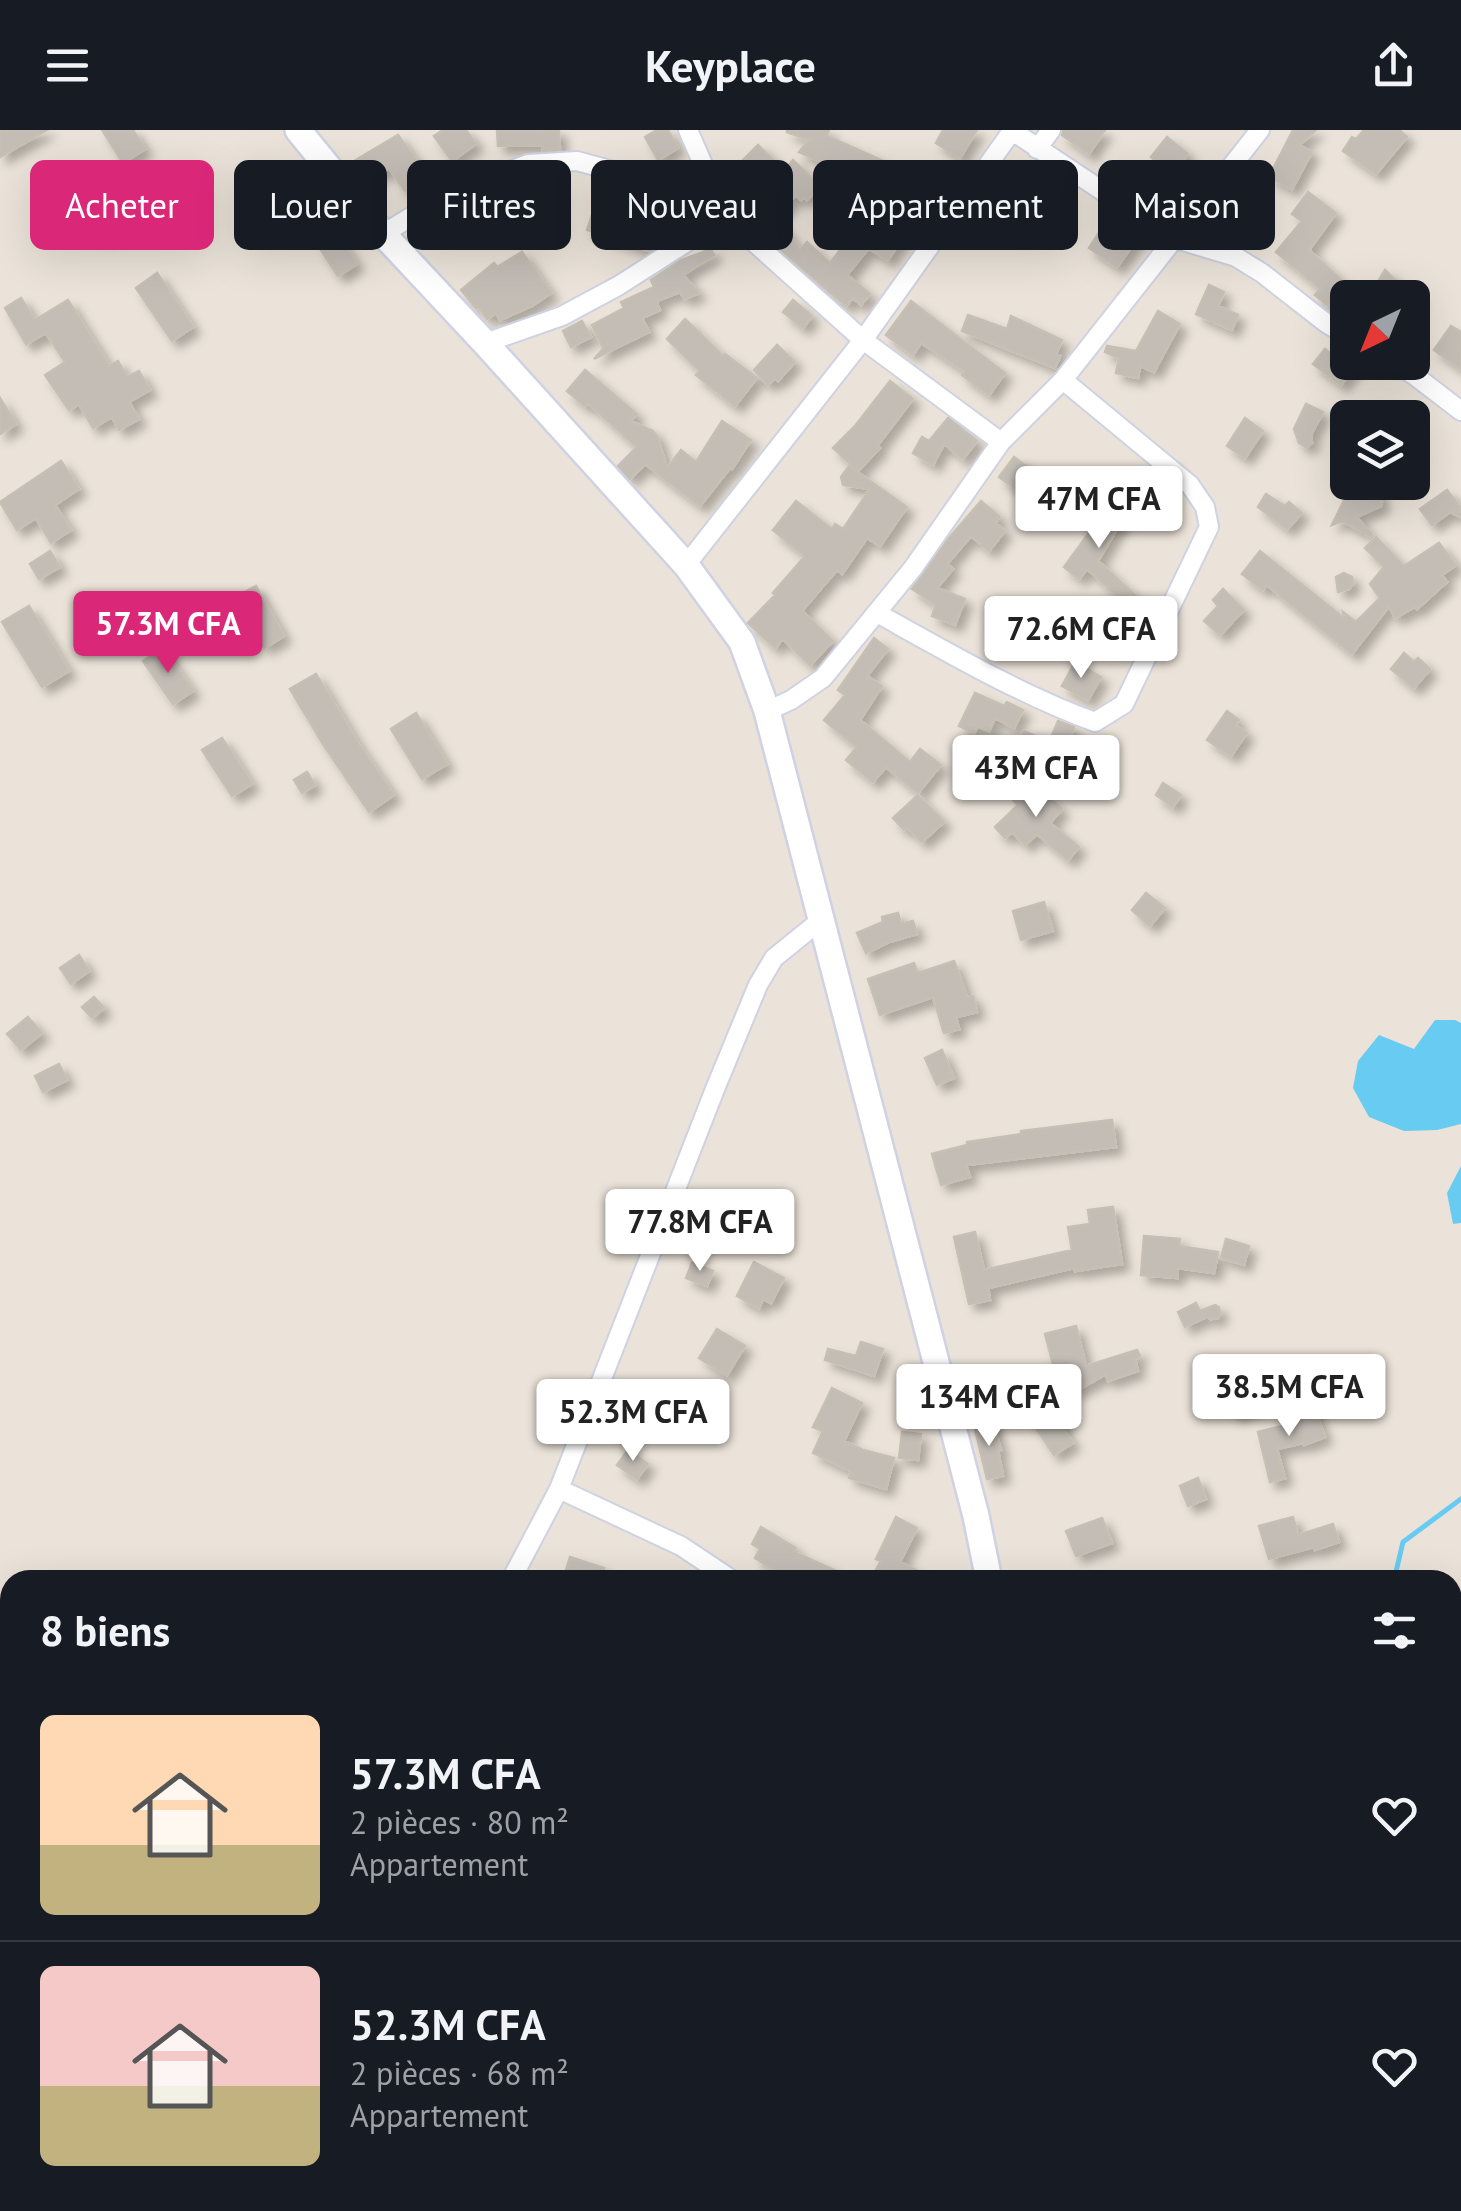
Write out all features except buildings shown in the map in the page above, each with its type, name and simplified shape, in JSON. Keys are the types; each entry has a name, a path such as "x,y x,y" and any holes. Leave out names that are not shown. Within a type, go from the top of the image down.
{"main road":[{"path":"298,130 323,160"},
{"path":"387,238 686,565 742,642 767,711 987,1570"}],"street":[{"path":"688,130 701,160"},
{"path":"686,565 863,340 1012,130 1098,186"},
{"path":"1037,149 1051,130"},
{"path":"1236,160 1260,130"},
{"path":"387,232 448,194 528,164 576,161 591,165"},
{"path":"485,343 562,316 674,250"},
{"path":"763,250 863,340 1001,442"},
{"path":"767,711 792,700 823,678 914,568 1001,442 1062,380 1164,250"},
{"path":"1211,250 1262,272 1330,325"},
{"path":"878,613 997,679 1070,713 1096,722 1124,704 1210,527 1205,507 1190,485 1062,380"},
{"path":"1421,380 1461,411"},
{"path":"516,1570 559,1488 758,985 774,958 821,920"},
{"path":"559,1488 681,1546 717,1570"}],"water":[{"path":"1435,1020 1461,1023 1461,1124 1437,1130 1404,1131 1369,1117 1353,1088 1358,1061 1379,1035 1414,1049"},
{"path":"1461,1166 1461,1223 1453,1224 1447,1193"}],"waterway":[{"path":"1396,1570 1403,1542 1461,1499"}]}
